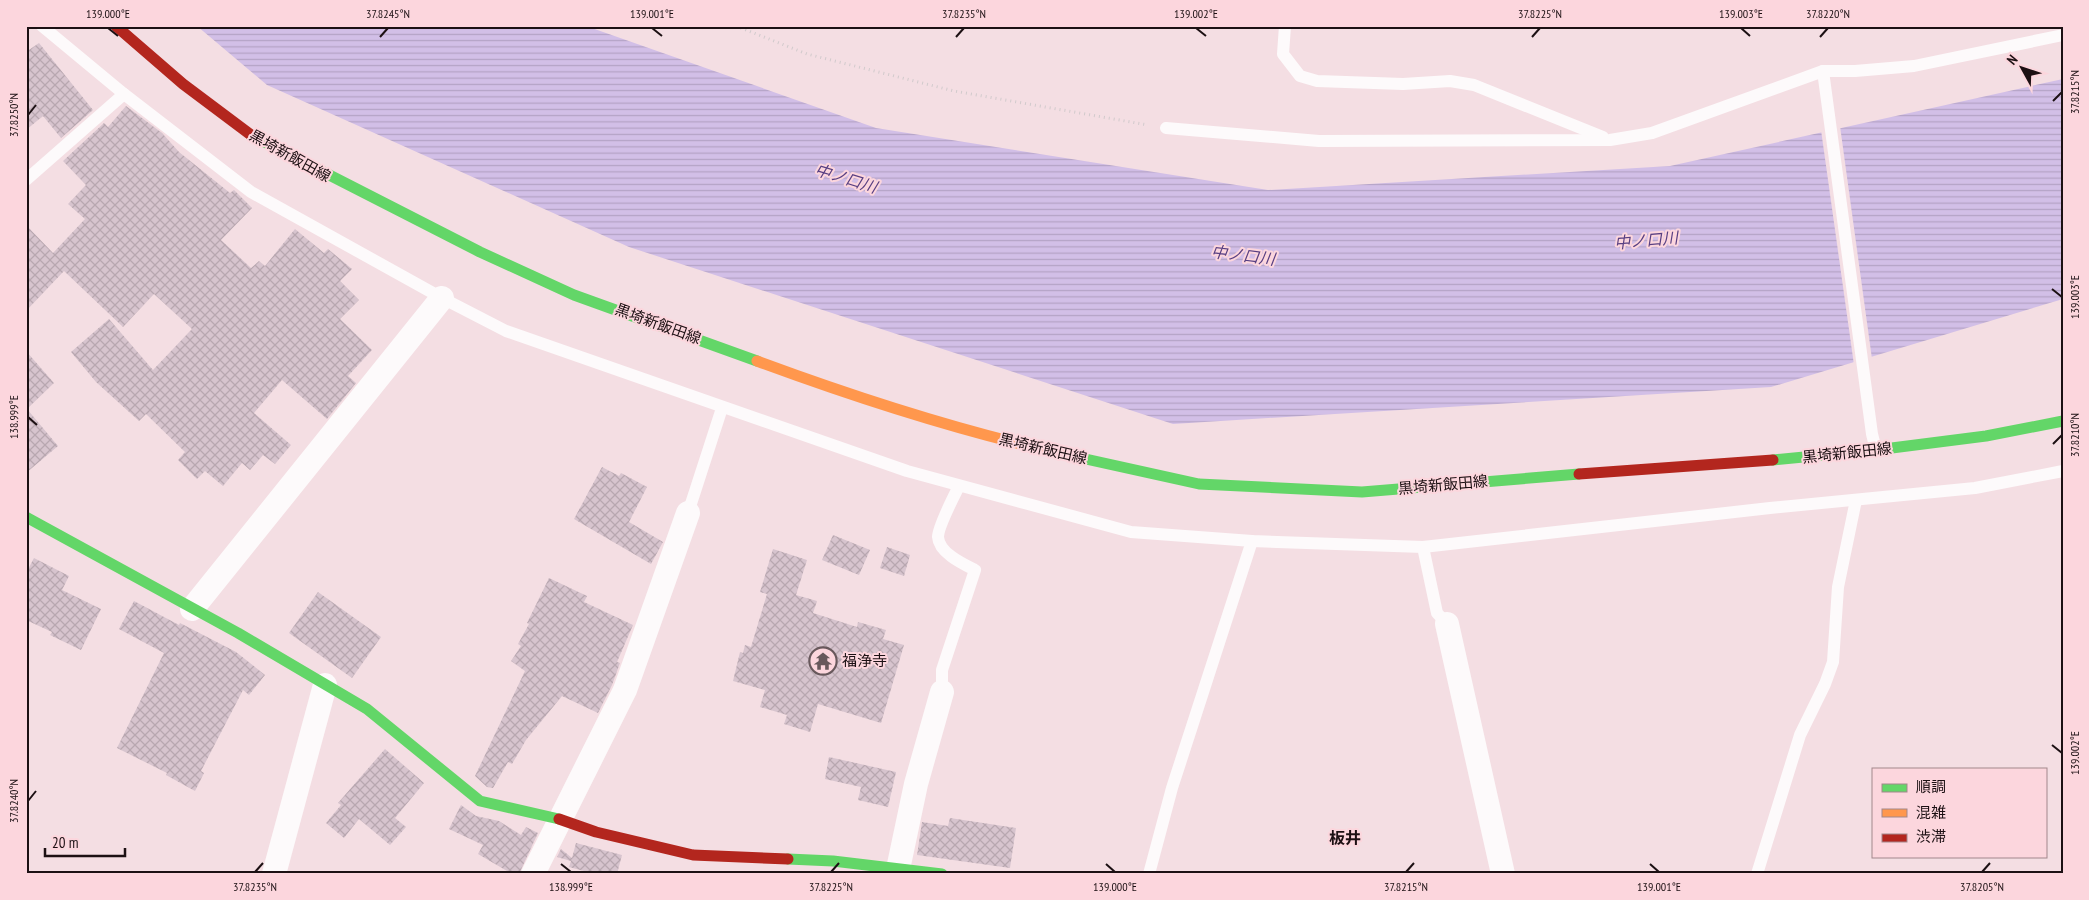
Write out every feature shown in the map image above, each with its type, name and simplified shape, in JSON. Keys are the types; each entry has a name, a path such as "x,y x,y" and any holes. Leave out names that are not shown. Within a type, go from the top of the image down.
{"main road":[{"name":"黒埼新飯田線","path":"116,26 183,84 257,140 480,252 574,295 828,387 995,439 1199,484 1362,492 1573,474 1724,465 1876,450 1986,436 2063,421"},
{"path":"26,517 238,633 367,709 480,801 560,819 596,832 692,855 833,861 897,871 942,874"}],"street":[{"path":"192,608 442,298"},
{"path":"533,874 625,690 688,513"},
{"path":"1447,624 1503,874"},
{"path":"274,874 325,685"},
{"path":"897,871 916,784 942,692"}],"lane":[{"path":"42,26 124,94 252,192 442,298 506,331 907,471 1131,532 1252,541 1423,547 1975,488 2063,471"},
{"path":"1285,26 1284,54 1300,76 1318,81 1403,84 1450,81 1474,85 1610,140"},
{"path":"1166,128 1319,141 1610,140 1652,133 1822,71 1855,71 1914,66 2063,34"},
{"path":"1822,71 1872,434 1876,450"},
{"path":"26,180 124,94"},
{"path":"688,513 722,408"},
{"path":"942,692 942,670 974,570 960,562 941,546 938,536 959,486"},
{"path":"1757,874 1800,734 1825,684 1833,662 1838,587 1856,500"},
{"path":"1149,874 1172,788 1252,541"},
{"path":"1423,547 1437,613 1447,624"}],"path":[{"path":"736,26 807,54 954,91 1166,128"}],"water":[{"name":"中ノ口川","path":"197,26 586,26 876,128 1268,190 1670,166 2063,79 2063,299 1771,387 1173,424 629,247 267,85"}],"pier":[{"path":"1840,126 1872,359 1854,365 1821,130"}],"building":[{"path":"39,43 93,110 61,138 43,116 26,130 26,52"},
{"path":"126,106 162,133 179,152 230,193 234,190 252,208 221,240 251,268 259,261 265,266 295,229 324,253 328,249 352,269 340,281 359,300 340,319 372,350 348,376 356,383 327,419 282,380 254,413 291,445 275,464 263,455 250,470 242,463 223,486 205,471 197,479 178,460 185,452 146,414 139,421 96,382 71,352 109,319 153,370 192,329 154,294 123,327 64,271 26,311 26,225 53,253 85,219 68,204 86,185 63,161 104,123 108,127"},
{"path":"26,351 54,383 27,409 58,446 26,473"},
{"path":"602,467 619,476 621,473 647,487 629,522 663,542 651,564 574,519"},
{"path":"833,535 870,550 859,575 822,560"},
{"path":"887,547 910,555 904,576 880,568"},
{"path":"773,549 807,560 796,595 817,601 813,613 857,627 858,622 886,630 883,639 904,645 881,723 818,704 810,732 784,724 787,715 760,707 765,690 733,681 740,652 743,653 745,645 751,647 767,594 760,592"},
{"path":"34,558 69,576 62,590 101,609 81,650 50,635 52,632 26,620 26,573"},
{"path":"549,578 587,596 584,602 633,625 617,662 620,663 612,685 598,713 562,696 526,740 512,764 508,762 493,788 487,787 475,776 525,671 511,661 521,646 518,644"},
{"path":"318,592 381,637 352,678 289,633"},
{"path":"134,601 236,652 265,675 249,695 243,690 201,771 204,773 195,791 166,775 167,773 117,748 164,653 119,629"},
{"path":"385,749 424,783 395,818 406,827 390,845 359,819 344,838 326,823 341,805 338,803"},
{"path":"829,757 896,772 888,807 858,800 861,787 825,779"},
{"path":"461,805 476,816 499,821 521,835 526,827 538,833 519,874 512,874 478,854 483,845 449,829"},
{"path":"950,818 1016,828 1010,868 917,855 922,822 948,826"},
{"path":"576,843 622,855 617,874 595,874 569,867 571,861 557,857 561,849 572,858"}],"traffic: fast":[{"path":"251,135 480,252 574,295 757,361"},
{"path":"1773,460 1876,450 1986,436 2063,421"},
{"path":"1063,454 1199,484 1362,492 1579,474"},
{"path":"26,517 238,633 367,709 480,801 559,819"},
{"path":"788,859 833,861 942,874"}],"traffic: slow":[{"path":"757,361 908,413 985,435 1063,454"}],"traffic: jam":[{"path":"116,26 183,84 251,135"},
{"path":"1579,474 1773,460"},
{"path":"559,819 596,832 693,855 788,859"}],"place":[{"name":"福浄寺","path":"823,661"}],"district":[{"name":"板井","path":"1345,838"}]}
